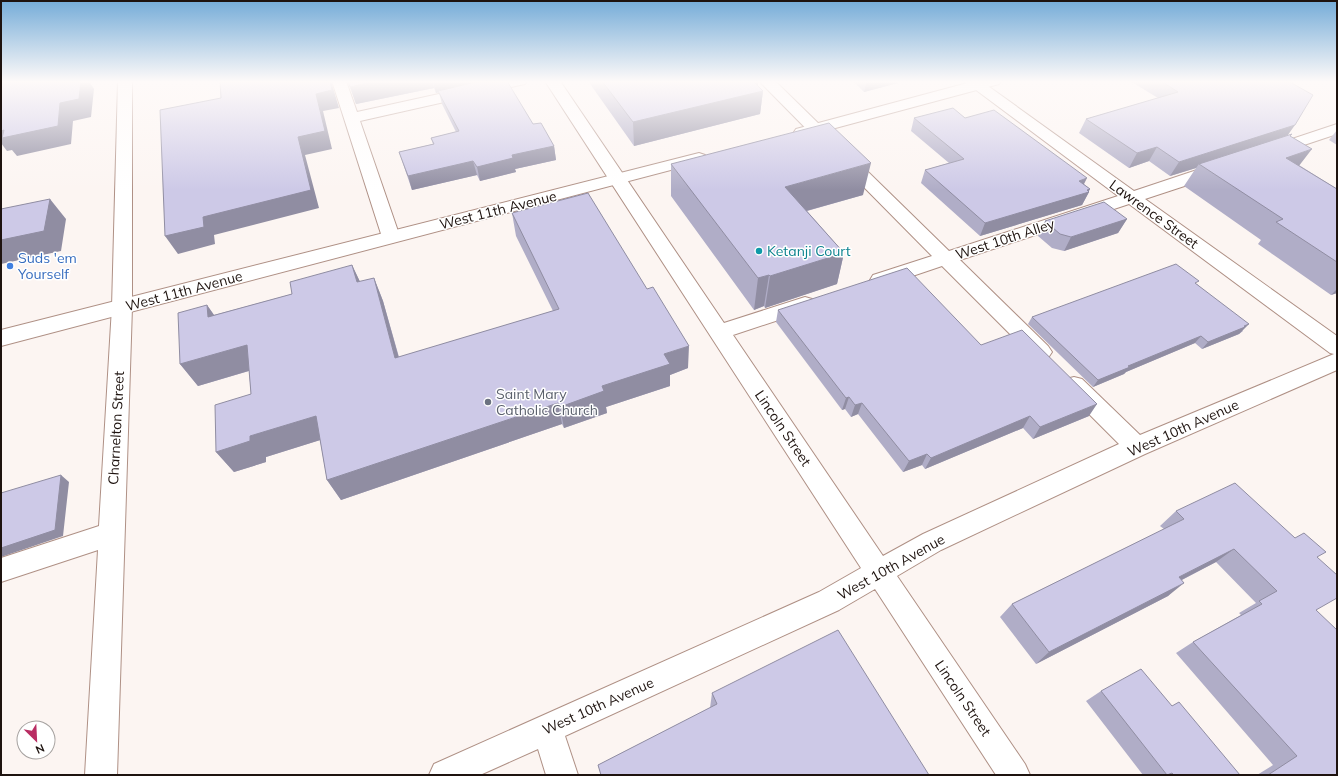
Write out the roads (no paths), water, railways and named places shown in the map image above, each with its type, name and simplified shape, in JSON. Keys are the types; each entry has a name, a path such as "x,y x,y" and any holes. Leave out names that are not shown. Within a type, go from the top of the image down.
{"street":[{"name":"Charnelton Street","path":"101,775 122,307 125,117"},
{"path":"356,117 352,118 391,237"},
{"name":"Lincoln Street","path":"576,117 1014,775"},
{"path":"803,117 1137,447"},
{"path":"791,135 854,117"},
{"name":"Lawrence Street","path":"1026,117 1131,198 1337,347"},
{"path":"1258,155 1337,129"},
{"name":"West 11th Avenue","path":"1,338 714,155"},
{"name":"West 10th Alley","path":"863,285 1236,163"},
{"path":"719,332 818,300"},
{"name":"West 10th Avenue","path":"445,775 829,601 932,542 1137,447 1337,361"},
{"path":"1,570 111,534"},
{"path":"547,729 562,775"}],"place":[{"name":"Ketanji Court","path":"759,251"},
{"name":"Suds 'em Yourself","path":"10,266"},
{"name":"Saint Mary Catholic Church","path":"488,402"}]}
